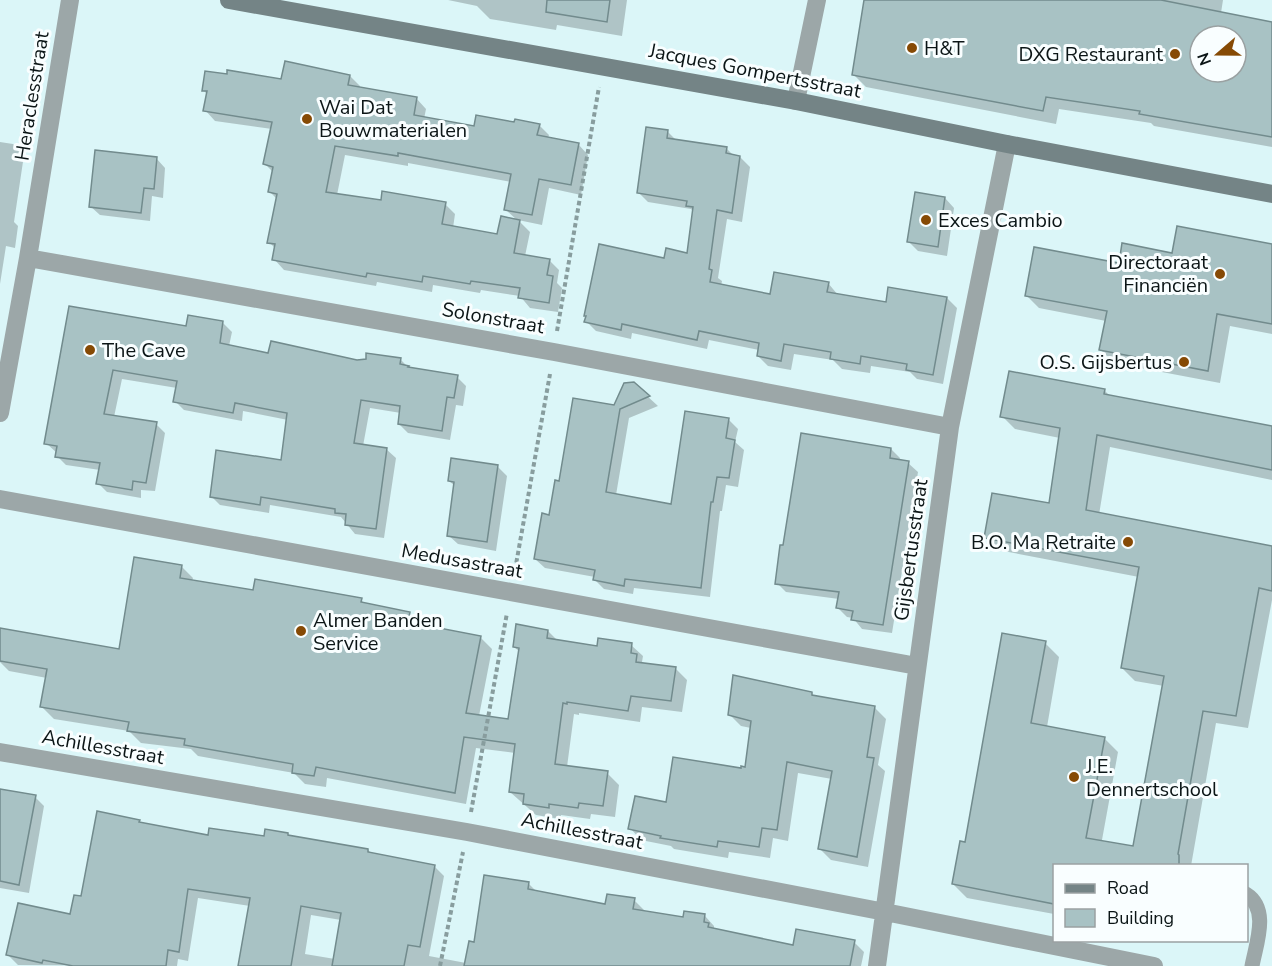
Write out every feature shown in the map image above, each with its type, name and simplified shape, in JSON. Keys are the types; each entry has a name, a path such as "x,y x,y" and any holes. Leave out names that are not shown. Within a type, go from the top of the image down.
{"street":[{"name":"Heraclesstraat","path":"0,413 70,0"},
{"name":"Jacques Gompertsstraat","path":"229,0 796,101 1272,194"},
{"path":"796,101 817,0"},
{"name":"Gijsbertusstraat","path":"877,966 950,427 1007,144"},
{"name":"Solonstraat","path":"28,258 554,352 950,427"},
{"name":"Medusastraat","path":"0,499 917,666"},
{"name":"Achillesstraat","path":"0,752 467,832 885,912 1121,963 1154,966"}],"lane":[{"path":"1248,896 1255,901 1260,923 1252,966"}],"path":[{"path":"440,966 511,593 603,66"}],"building":[{"path":"547,0 610,0 607,22 546,12"},
{"path":"864,0 1161,0 1272,22 1272,137 1139,114 1140,111 1046,97 1043,111 852,75"},
{"path":"285,61 350,75 348,85 417,97 414,115 474,126 476,115 514,122 515,119 540,124 537,135 579,143 571,185 539,179 532,215 504,210 511,174 398,153 398,156 335,146 326,192 381,200 382,191 446,202 442,224 497,234 501,216 520,220 514,253 550,259 547,275 553,276 549,303 518,298 520,288 471,281 470,284 423,276 422,282 367,273 366,277 272,260 275,244 267,243 277,194 268,192 273,167 263,164 272,122 203,111 207,91 202,91 205,71 227,74 227,70 281,79"},
{"path":"646,127 668,130 667,138 727,147 726,153 740,156 732,213 717,210 709,269 712,270 710,282 770,294 774,272 829,282 827,292 886,302 888,287 947,297 933,375 906,370 907,364 861,356 860,364 830,359 831,352 784,344 781,361 757,356 759,343 699,331 697,340 622,324 621,330 584,322 599,244 664,258 666,248 687,253 693,207 686,206 687,201 637,193"},
{"path":"95,150 157,157 154,189 144,188 141,213 89,207"},
{"name":"Exces Cambio","path":"915,192 945,197 938,247 907,242"},
{"path":"1177,226 1272,244 1272,324 1217,314 1208,371 1099,350 1107,311 1025,296 1034,247 1119,263 1122,243 1172,253"},
{"path":"69,306 186,326 188,315 223,321 220,343 268,353 271,341 357,360 366,359 366,353 401,358 400,364 408,367 458,375 454,398 447,397 442,431 398,424 400,406 361,400 354,443 387,448 376,529 345,525 346,514 335,513 335,509 261,497 260,505 210,497 216,450 281,460 287,413 235,403 233,413 173,402 177,381 113,370 104,414 157,422 146,483 133,481 132,490 96,484 100,463 55,457 57,446 44,444"},
{"path":"1009,371 1105,389 1104,394 1272,426 1272,470 1097,435 1086,510 1272,546 1272,591 1259,588 1236,716 1203,711 1178,854 1179,864 1053,864 1053,904 952,884 960,841 965,842 1002,633 1046,641 1031,723 1105,737 1086,838 1133,846 1164,676 1121,668 1139,567 984,538 992,493 1049,503 1060,428 1000,417"},
{"path":"634,382 650,396 620,409 606,492 671,504 685,411 729,418 726,438 735,440 729,478 717,477 713,502 711,502 701,588 625,579 624,586 593,580 595,570 534,559 542,513 549,515 555,480 559,481 573,398 614,405 624,383"},
{"path":"801,433 891,448 890,458 909,461 883,625 851,620 853,611 836,608 839,592 775,584"},
{"path":"451,458 498,465 487,542 447,536 454,482 448,481"},
{"path":"134,557 182,565 180,578 253,590 255,579 362,598 361,602 410,612 408,622 481,636 466,713 508,719 519,648 513,647 516,624 548,630 547,638 597,646 598,638 632,643 631,653 637,654 636,662 676,667 671,701 631,696 628,711 563,703 555,764 608,771 603,806 579,803 578,808 549,804 549,808 523,804 524,794 509,792 515,744 464,737 455,793 316,767 314,776 292,773 293,764 184,745 185,739 127,731 129,722 40,707 47,669 0,661 0,628 119,649"},
{"path":"733,675 812,692 812,695 875,706 867,757 874,758 857,857 818,849 832,771 787,762 777,830 762,828 759,847 718,841 717,847 660,838 661,836 628,829 635,796 666,802 673,757 745,767 751,721 728,715"},
{"path":"0,789 36,795 19,885 0,881"},
{"path":"97,811 140,820 139,822 208,835 209,828 264,836 265,829 435,865 420,947 408,945 404,966 332,966 341,913 301,906 291,966 238,966 250,898 188,889 179,952 168,950 166,966 73,966 43,960 42,963 6,955 18,903 70,914 74,895 81,896"},
{"path":"484,875 529,882 528,889 605,904 607,894 635,898 633,909 683,917 684,911 705,914 704,922 709,923 708,927 793,945 796,929 855,940 850,966 464,966 469,941 474,942"}],"place":[{"name":"H&T","path":"912,48"},
{"name":"DXG Restaurant","path":"1175,54"},
{"name":"Wai Dat Bouwmaterialen","path":"307,119"},
{"name":"Exces Cambio","path":"926,220"},
{"name":"Directoraat Financiën","path":"1220,274"},
{"name":"The Cave","path":"90,350"},
{"name":"O.S. Gijsbertus","path":"1184,362"},
{"name":"B.O. Ma Retraite","path":"1128,542"},
{"name":"Almer Banden Service","path":"301,631"},
{"name":"J.E. Dennertschool","path":"1074,777"}]}
